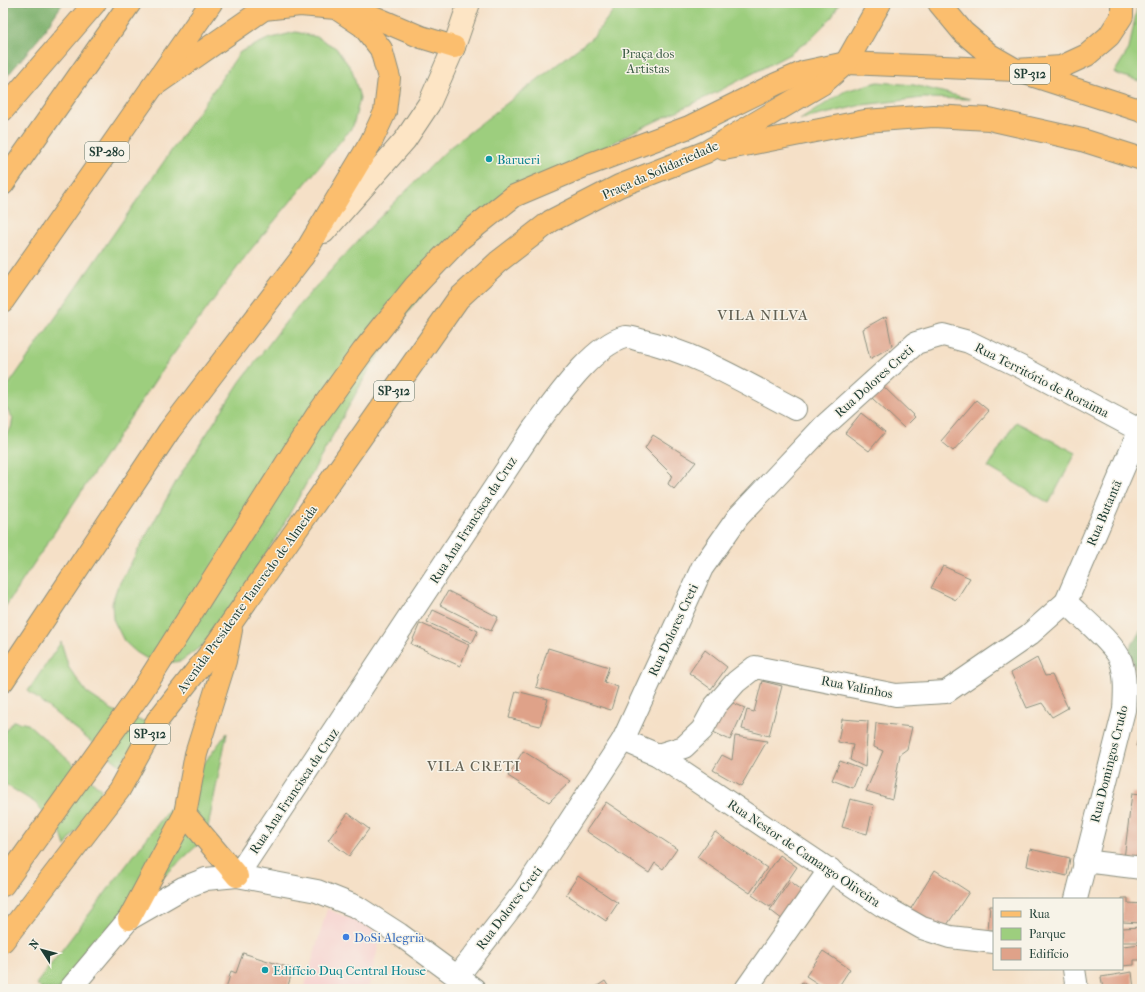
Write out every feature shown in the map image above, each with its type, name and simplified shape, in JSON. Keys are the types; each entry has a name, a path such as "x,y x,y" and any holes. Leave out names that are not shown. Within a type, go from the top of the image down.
{"main road":[{"path":"3,110 95,3"},
{"path":"3,184 130,3"},
{"name":"SP-280","path":"3,301 211,3"},
{"path":"3,681 169,431 303,256 405,140 429,104 454,47 469,3"},
{"name":"Praça da Solidariedade","path":"498,262 551,221 619,186 706,152 822,84 846,63 880,3"},
{"name":"SP-312","path":"939,3 963,32 990,55 1016,70 1142,111"},
{"path":"1016,70 1061,67 1087,55 1110,36 1122,16 1122,3"},
{"path":"152,87 264,10 300,5 336,8 368,14 421,37 454,47"},
{"path":"303,256 371,142 385,112 389,78 381,49 363,26 336,8"},
{"path":"3,885 142,692 317,415 363,351 415,286 460,239 514,196 587,165 689,127 776,84 804,72 846,63"},
{"name":"SP-312","path":"846,63 1016,70"},
{"path":"706,152 864,121 933,116 989,119 1082,140 1142,159"},
{"name":"Avenida Presidente Tancredo de Almeida","path":"3,941 119,790 157,722 233,622 458,299 498,262"},
{"path":"129,919 185,814 196,754 225,661 233,622"},
{"path":"185,814 237,876"}],"street":[{"name":"Rua Território de Roraima","path":"943,335 969,342 1140,428"},
{"name":"Rua Dolores Creti","path":"466,982 622,740 702,568 738,517 823,427 916,342 943,335"},
{"name":"Rua Ana Francisca da Cruz","path":"237,876 534,428 578,373 603,348 626,337 659,344 726,373 795,409"},
{"name":"Rua Butantã","path":"1066,602 1140,428"},
{"name":"Rua Valinhos","path":"658,755 684,748 702,730 715,706 736,682 755,667 896,695 946,692 1029,635 1066,602"},
{"name":"Rua Domingos Crudo","path":"1066,602 1105,640 1121,659 1126,680 1124,710 1084,861 1076,898"},
{"name":"Rua Nestor de Camargo Oliveira","path":"622,740 658,755 883,906 922,928 950,937 993,942"},
{"path":"1084,861 1142,868"},
{"path":"746,989 830,869"},
{"path":"70,989 129,919 183,888 206,879 237,876 317,891 337,898 356,907 399,934 466,982"},
{"path":"1074,970 1077,989"}],"shaded area":[{"path":"327,909 364,924 381,935 368,989 304,989"}],"green space":[{"path":"3,3 63,3 40,37 3,81"},
{"name":"Praça dos Artistas","path":"619,3 839,3 832,17 810,39 790,54 717,92 635,131 547,179 475,238 413,305 370,368 280,531 245,587 203,645 181,661 168,663 149,660 136,652 124,641 113,619 112,603 117,588 177,480 240,382 298,306 376,221 449,148 594,36"},
{"path":"1138,3 1142,3 1142,82 1114,73 1129,49"},
{"path":"296,32 317,37 336,48 352,70 360,98 353,126 248,253 164,367 3,610 3,438 11,428 13,418 3,404 3,393 240,52 268,39"},
{"path":"878,82 914,85 970,99 923,98 862,105 800,120 845,91"},
{"path":"1016,422 1076,453 1049,503 988,467"},
{"path":"1142,630 1142,689 1129,649"},
{"path":"61,642 69,668 87,693 123,717 154,723 120,765 28,691"},
{"path":"13,721 28,724 101,789 101,798 65,846 59,827 34,802 3,783 3,734"},
{"path":"227,733 206,837 141,898 60,989 42,989 36,984"}],"building":[{"path":"886,316 892,346 870,359 863,329"},
{"path":"883,386 915,417 904,428 872,398"},
{"path":"976,400 989,411 953,451 941,441"},
{"path":"861,413 885,432 869,451 845,433"},
{"path":"653,435 696,462 674,489 668,484 672,475 645,448"},
{"path":"943,566 970,578 956,600 931,588"},
{"path":"448,591 498,617 491,631 440,605"},
{"path":"433,610 478,631 472,643 427,622"},
{"path":"420,623 469,645 460,666 411,644"},
{"path":"548,648 609,667 604,682 618,687 611,710 536,687"},
{"path":"705,650 727,667 711,689 689,673"},
{"path":"1037,658 1045,676 1052,675 1068,708 1052,717 1042,703 1027,708 1011,673"},
{"path":"762,681 782,686 769,736 742,729 747,710 754,712"},
{"path":"516,691 548,699 540,726 509,718"},
{"path":"726,700 745,708 730,740 711,731"},
{"path":"842,719 868,721 865,767 850,760 853,745 838,742"},
{"path":"876,723 912,727 907,749 900,754 892,799 866,791 883,751 874,747"},
{"path":"1141,728 1142,729 1142,747 1136,746"},
{"path":"735,736 767,741 741,786 713,770 722,755 732,760"},
{"path":"523,751 571,781 549,802 508,776"},
{"path":"840,761 861,769 853,788 832,780"},
{"path":"1132,793 1142,794 1142,861 1124,859"},
{"path":"850,799 874,805 867,834 842,827"},
{"path":"606,802 677,849 663,869 655,863 649,873 586,831"},
{"path":"348,813 369,829 349,856 328,840"},
{"path":"715,832 767,868 750,893 697,857"},
{"path":"1030,849 1070,858 1067,876 1027,866"},
{"path":"780,855 797,867 770,907 752,895"},
{"path":"935,870 969,892 943,931 910,910"},
{"path":"578,876 618,903 606,921 566,894"},
{"path":"790,881 803,891 783,920 770,910"},
{"path":"1123,898 1128,898 1128,903 1142,904 1142,923 1123,922"},
{"path":"990,906 993,906 993,930 988,930"},
{"path":"1142,927 1142,937 1138,937 1139,942 1123,942 1123,928"},
{"path":"1142,944 1142,960 1134,960 1134,965 1123,966 1123,946"},
{"path":"823,951 850,969 837,989 826,989 806,976"},
{"name":"Edifício Duq Central House","path":"243,953 293,969 287,989 226,989 231,971 236,973"},
{"path":"1132,972 1134,989 1103,989 1101,977"},
{"path":"605,981 610,989 593,989"},
{"path":"802,982 812,989 796,989"}],"place":[{"name":"Barueri","path":"489,159"},
{"name":"DoSi Alegria","path":"346,937"},
{"name":"Edifício Duq Central House","path":"265,970"}],"district":[{"name":"VILA NILVA","path":"763,315"},
{"name":"VILA CRETI","path":"474,766"}]}
